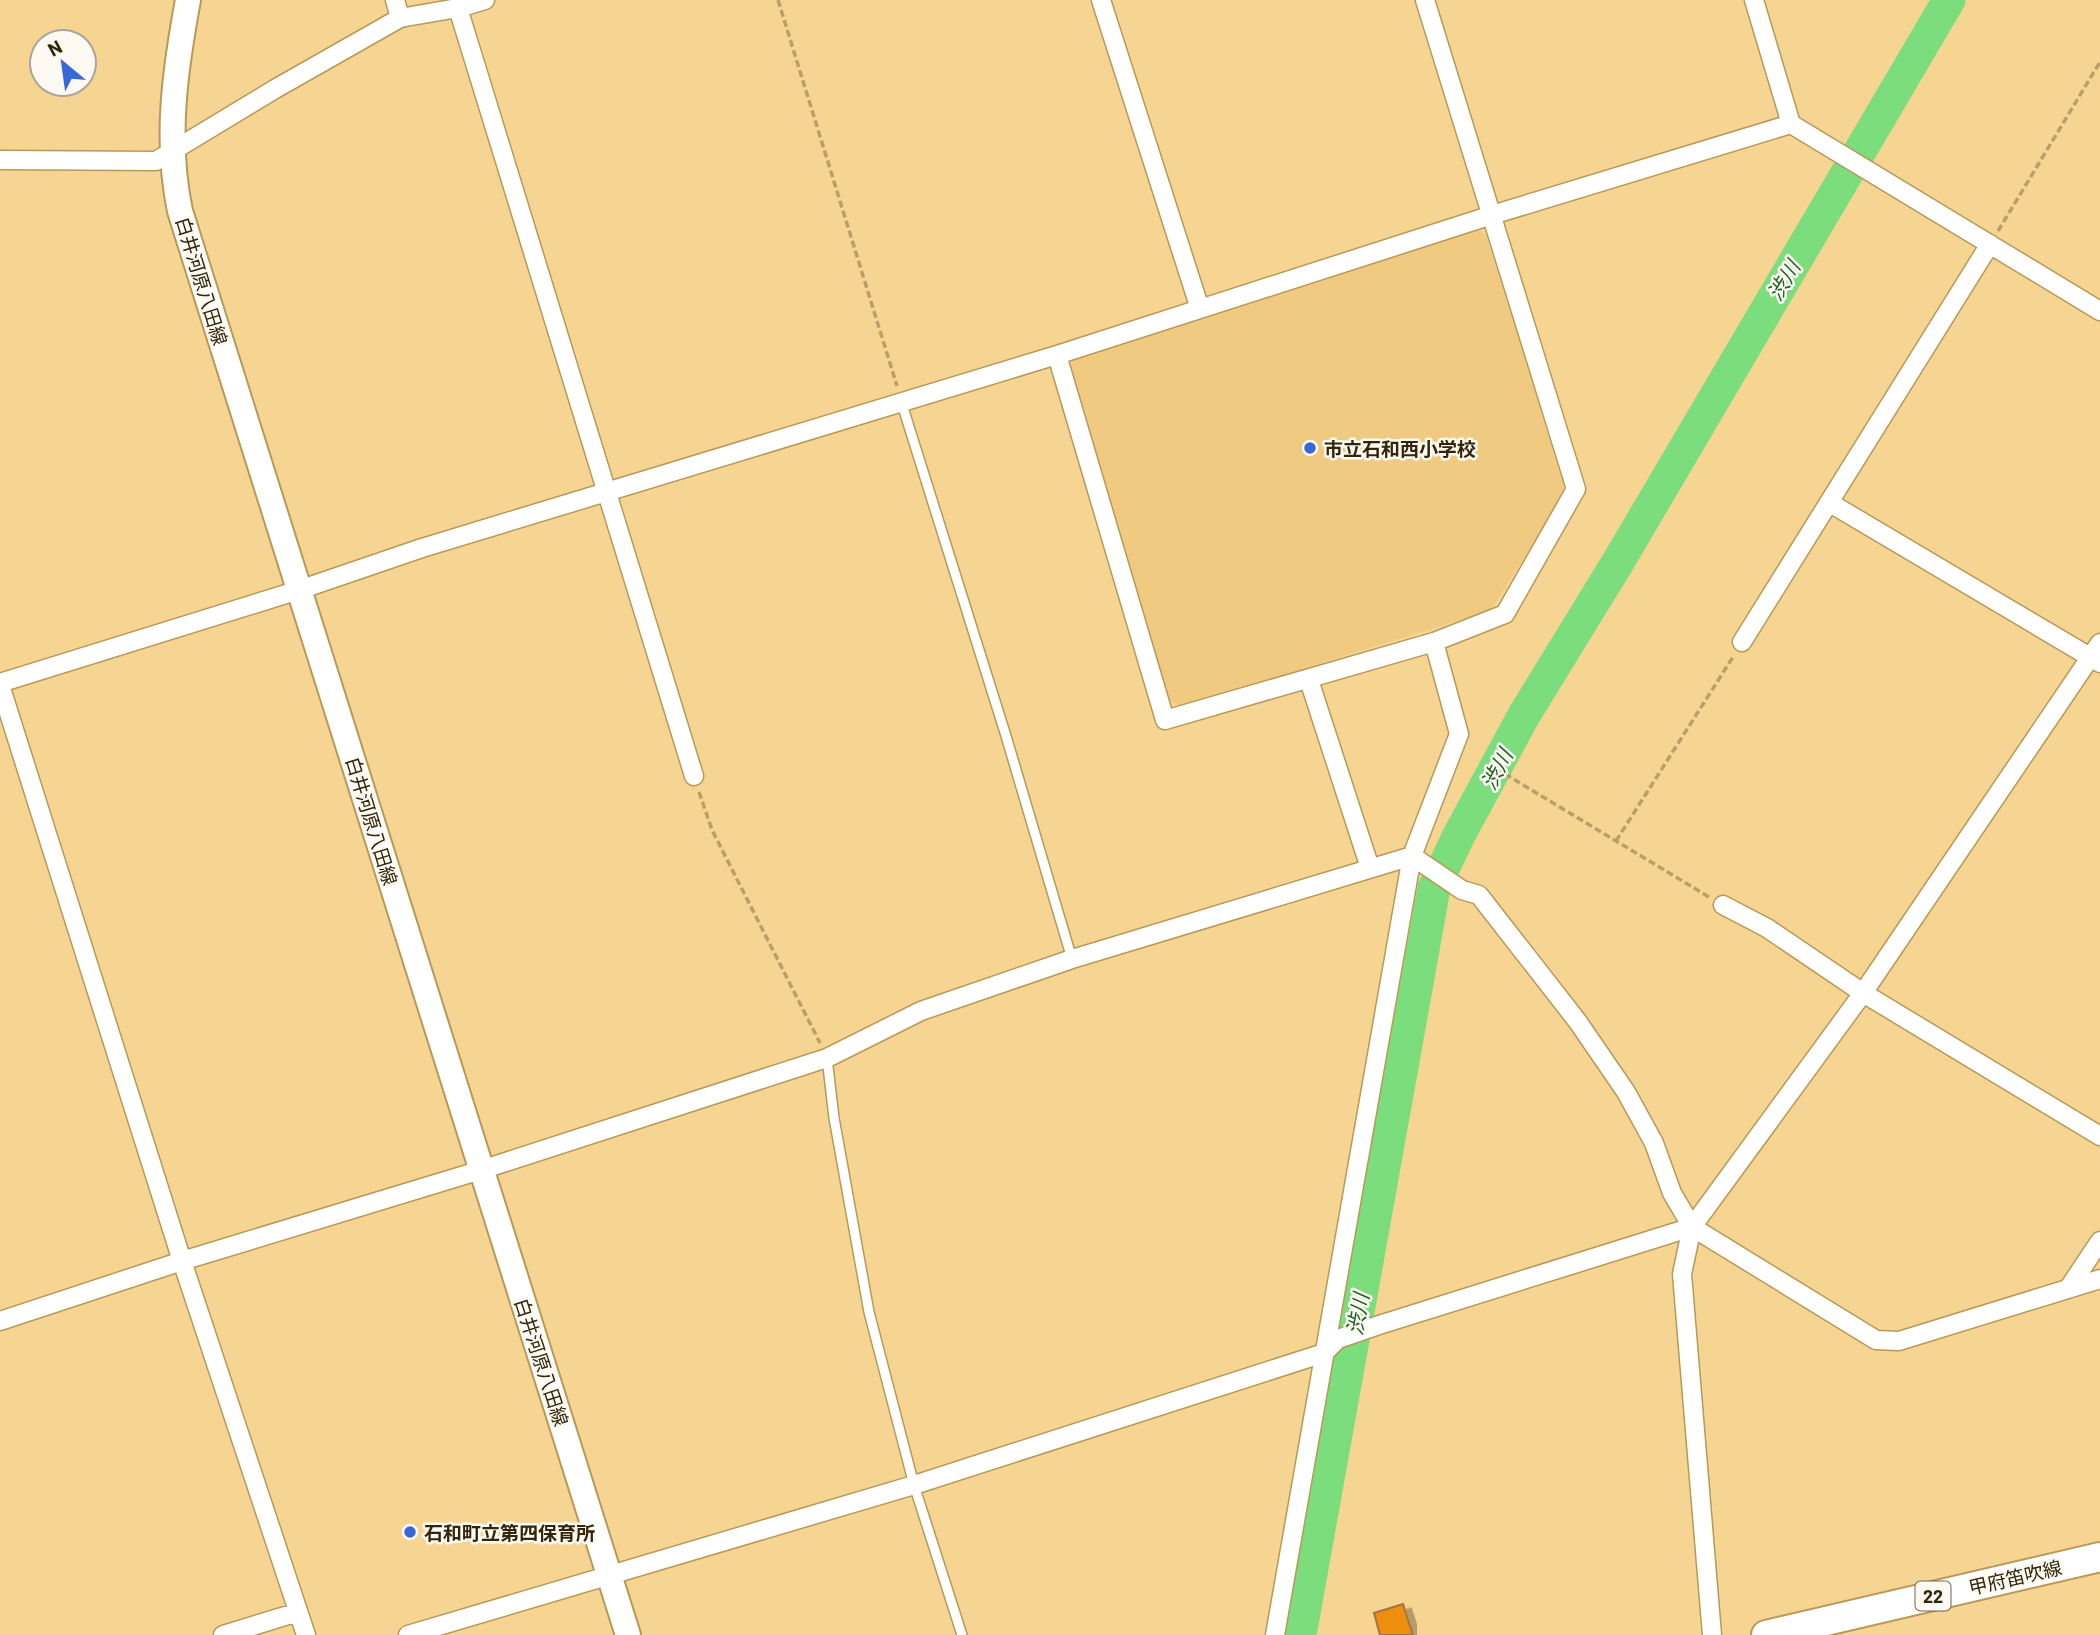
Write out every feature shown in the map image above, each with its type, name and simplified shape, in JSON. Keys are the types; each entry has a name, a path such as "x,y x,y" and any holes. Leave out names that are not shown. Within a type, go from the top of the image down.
{"main road":[{"name":"白井河原八田線","path":"188,0 173,93 171,151 180,211 628,1635"},
{"name":"甲府笛吹線","path":"1766,1635 2100,1557"}],"street":[{"path":"395,0 400,18"},
{"path":"0,160 156,161 400,18 458,8 485,0"},
{"path":"1101,0 1200,309"},
{"path":"1057,355 1166,720 1434,642 1505,614 1576,489 1425,0"},
{"path":"1754,0 1791,124 2100,311"},
{"path":"458,8 694,776"},
{"path":"306,1635 182,1261 0,684 299,590 422,548 1057,355 1492,215 1791,124"},
{"path":"1742,642 1990,244"},
{"path":"1712,1635 1682,1274 1692,1227 1863,993 2097,654 1830,503"},
{"path":"1275,1635 1324,1353 1419,861 1459,734 1434,642"},
{"path":"1309,680 1370,868"},
{"path":"0,1321 827,1058 921,1010 1072,958 1370,868 1419,861 1462,890 1479,895 1578,1021 1626,1092 1654,1143 1672,1193 1692,1227 1876,1340 1899,1341 2100,1279"},
{"path":"1723,905 1767,928 1863,993 2100,1136"},
{"path":"408,1635 914,1485 1324,1353 1338,1339 1379,1325 1692,1227"},
{"path":"2068,1289 2100,1241"},
{"path":"223,1635 298,1612"}],"lane":[{"path":"901,401 1072,958"},
{"path":"827,1058 834,1118 869,1312 914,1485 962,1635"}],"path":[{"path":"778,0 901,401"},
{"path":"1990,244 2100,62"},
{"path":"1616,841 1742,642"},
{"path":"1505,774 1723,905"},
{"path":"694,776 712,830 827,1058"}],"shaded area":[{"path":"1476,229 1486,235 1566,493 1490,611 1180,706 1167,699 1069,366 1075,355"}],"building":[{"path":"1403,1604 1413,1635 1380,1635 1374,1613"}],"waterway":[{"name":"渋川","path":"1300,1635 1434,888 1458,837 1524,715 1618,562 1949,0"}],"place":[{"name":"市立石和西小学校","path":"1310,448"},
{"name":"石和町立第四保育所","path":"410,1532"}]}
